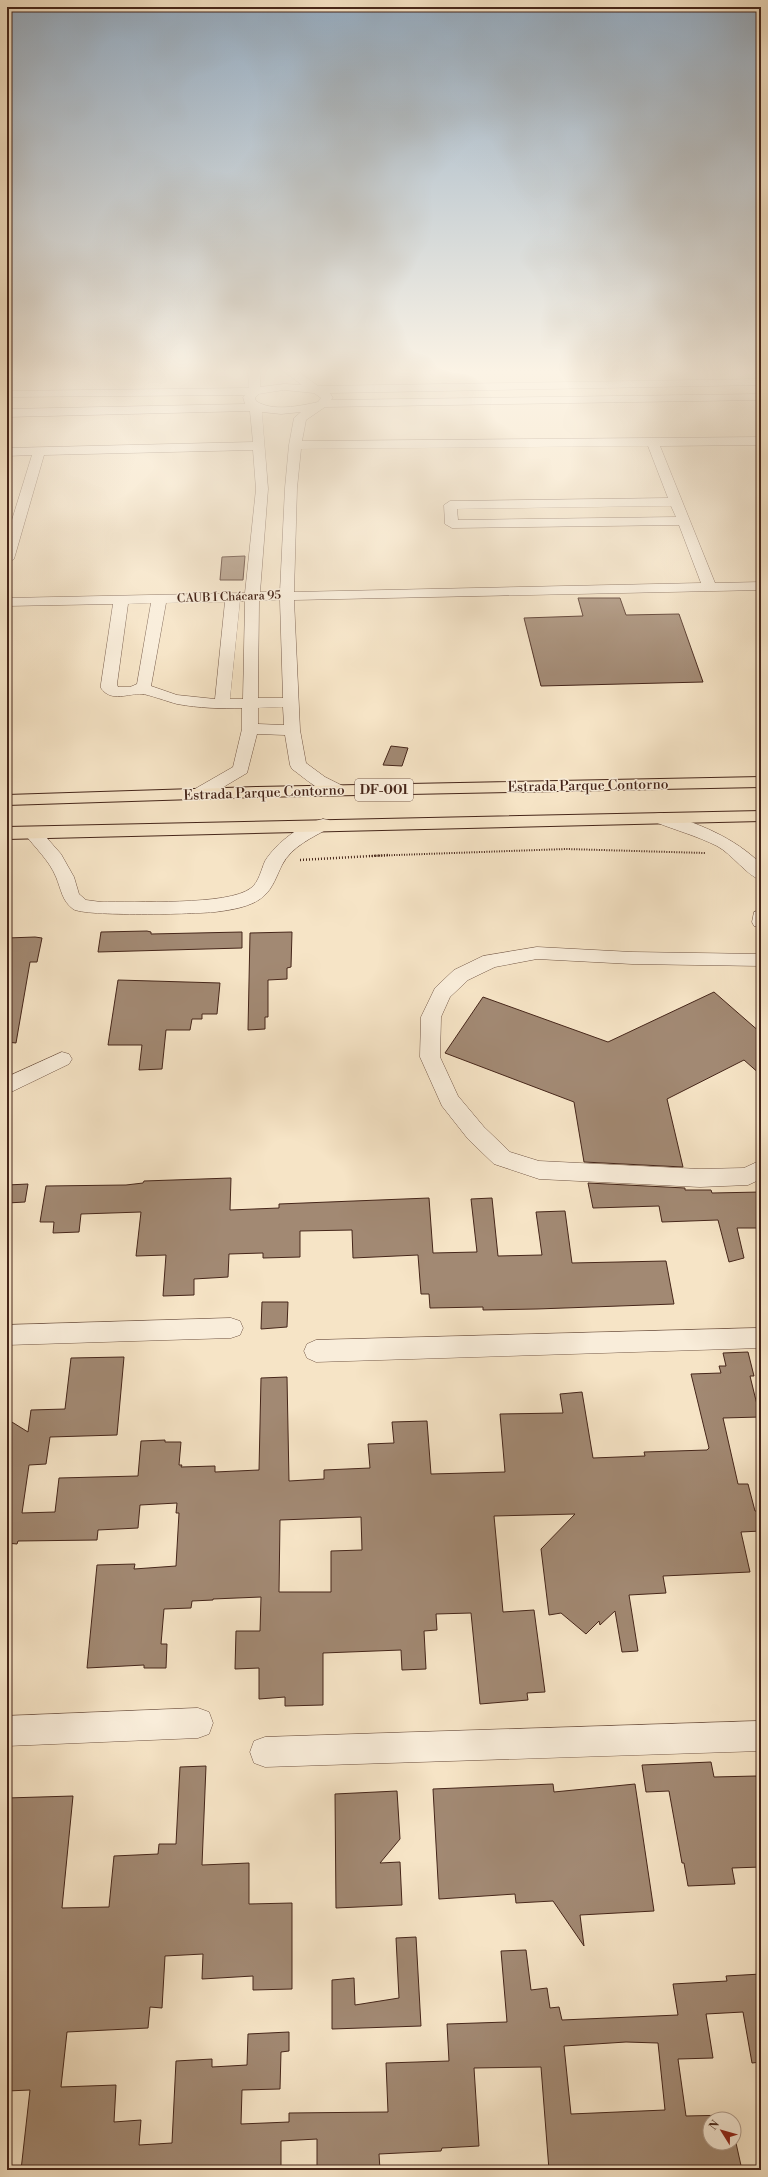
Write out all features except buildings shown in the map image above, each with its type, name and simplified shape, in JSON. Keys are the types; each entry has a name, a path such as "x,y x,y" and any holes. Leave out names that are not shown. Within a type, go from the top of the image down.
{"highway":[{"name":"Estrada Parque Contorno","path":"7,800 199,794 761,782"},
{"path":"10,835 33,832 323,824 761,816"}],"street":[{"path":"7,559 33,472"},
{"path":"199,794 241,769 250,729 249,703 252,597 276,488 269,472"},
{"name":"CAUB I Chácara 95","path":"7,602 159,600 287,595 276,488 283,472"},
{"path":"664,472 682,521 710,588"},
{"path":"675,502 450,505 452,524 682,521"},
{"path":"339,791 319,781 298,764 292,730 287,595 761,586"},
{"path":"222,702 233,597"},
{"path":"121,600 108,684 109,688 114,691 128,692 142,688 145,684 159,600"},
{"path":"142,688 155,695 177,700 249,703 291,702"},
{"path":"250,729 292,730"},
{"path":"661,818 723,842 741,854 761,874"},
{"path":"33,832 55,858 65,877 71,896 80,905 101,908 228,905 241,901 258,892 268,877 274,862 291,842 323,824"},
{"path":"761,916 761,922"},
{"path":"761,960 632,958 537,953 490,961 461,975 442,993 431,1017 430,1057 449,1100 476,1133 502,1158 539,1170 700,1178 748,1176 761,1168"},
{"path":"7,1086 62,1059"},
{"path":"7,1335 231,1328"},
{"path":"316,1351 761,1338"},
{"path":"7,1731 198,1723"},
{"path":"265,1752 761,1736"}],"path":[{"path":"274,862 380,855 566,849 741,854"}]}
